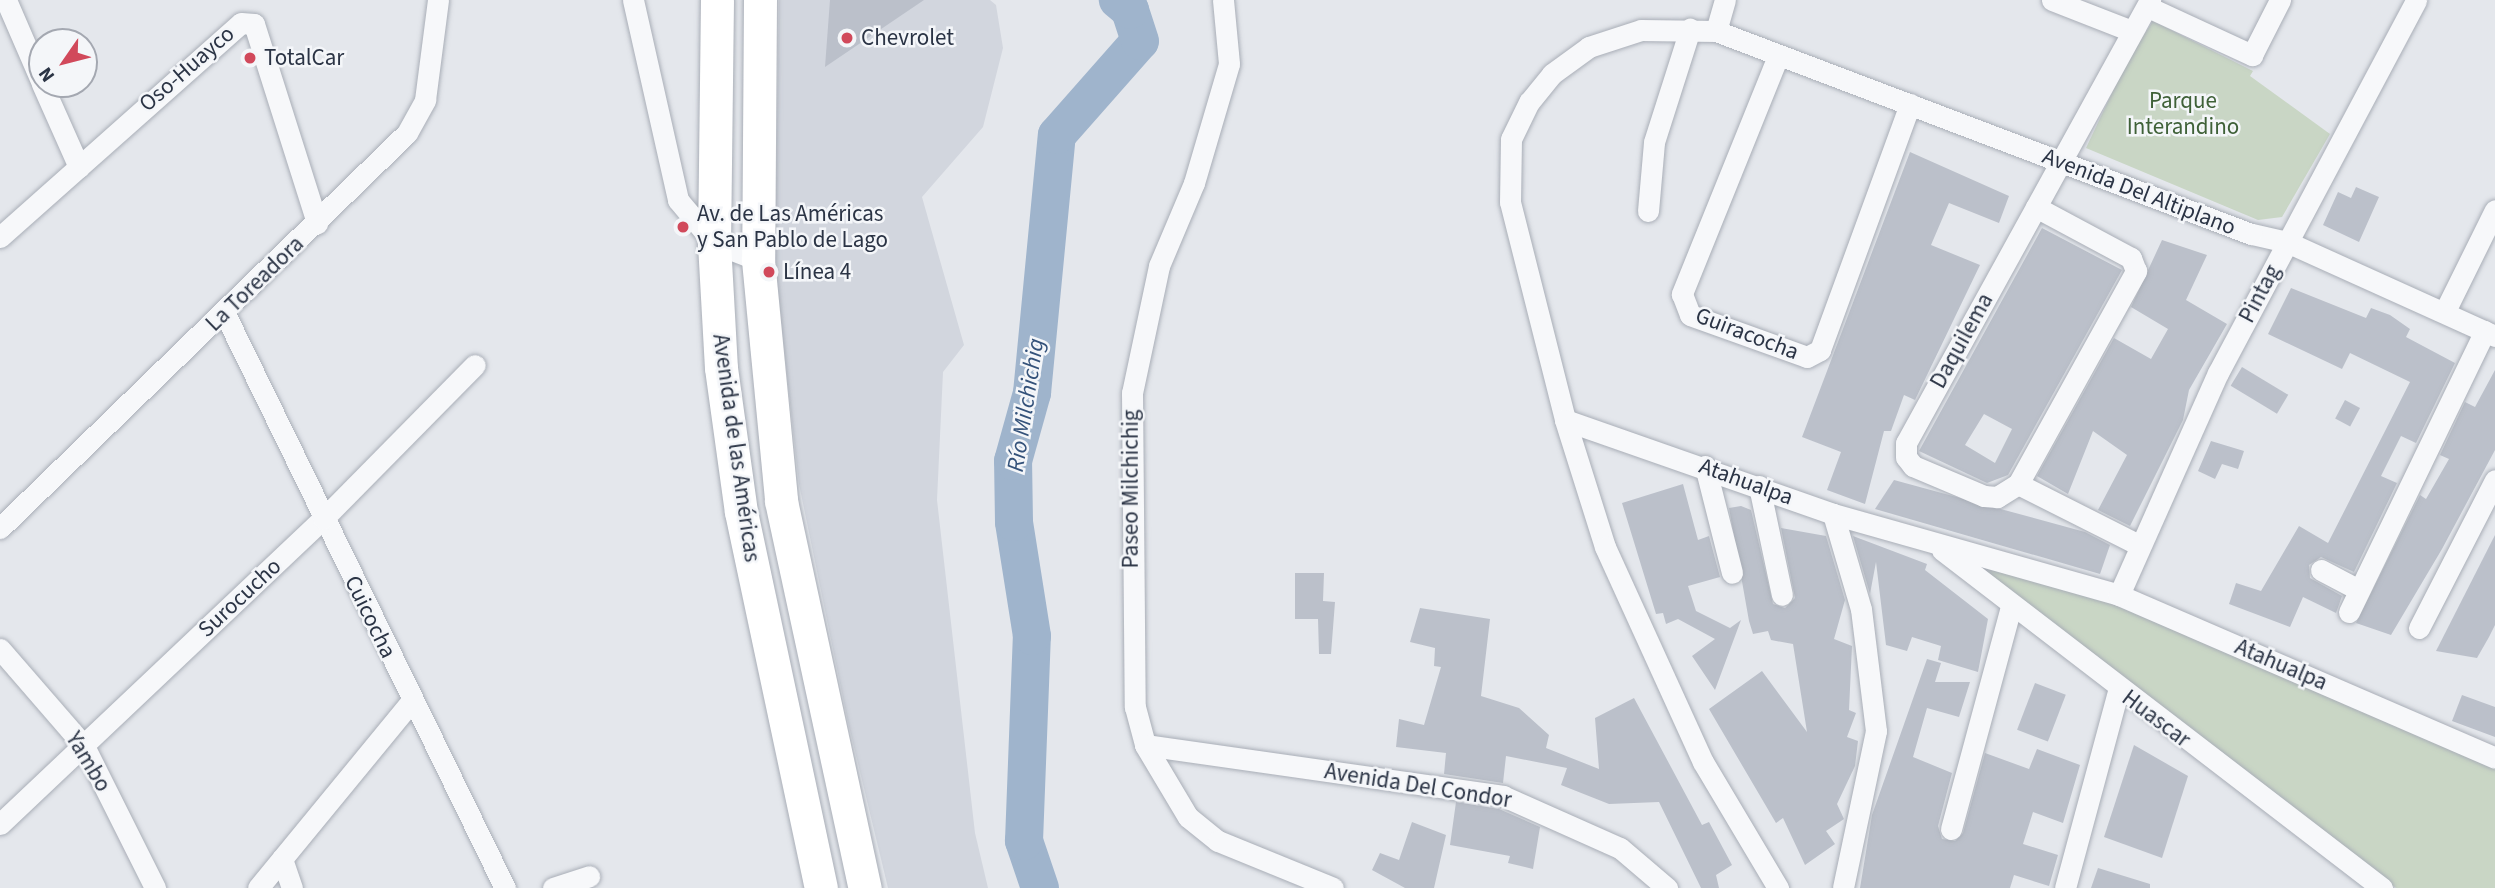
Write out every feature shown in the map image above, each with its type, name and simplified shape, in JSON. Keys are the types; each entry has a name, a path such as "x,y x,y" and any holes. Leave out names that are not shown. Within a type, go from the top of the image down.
{"main road":[{"name":"Avenida de las Américas","path":"717,0 714,243 721,368 741,512 821,888"},
{"name":"Avenida de las Américas","path":"761,0 758,260 781,501 865,888"}],"street":[{"path":"6,0 28,51"},
{"name":"La Toreadora","path":"0,528 225,314 407,133 425,100 438,0"},
{"path":"633,0 678,200 714,243 758,260"},
{"name":"Paseo Milchichig","path":"1223,0 1230,64 1194,183 1159,266 1132,393 1135,707 1145,745 1171,796 1219,841 1333,888"},
{"path":"1716,31 1725,0"},
{"path":"2052,0 2129,30"},
{"path":"2149,3 2252,55 2280,0"},
{"name":"Pintag","path":"2119,595 2137,544 2287,242 2416,0"},
{"name":"Daquilema","path":"2018,484 1997,497 1984,496 1913,466 1906,443 2036,207 2129,30 2149,3"},
{"name":"Oso-Huayco","path":"0,237 224,34 241,23 253,24 317,223"},
{"path":"1648,211 1654,142 1690,29"},
{"path":"1778,56 1716,31 1690,29 1641,30 1589,47 1552,74 1529,102 1511,139 1510,202 1565,420 1605,547 1697,749 1778,888"},
{"name":"Avenida Del Altiplano","path":"1778,56 2251,234 2287,242 2446,309 2490,334"},
{"name":"Guiracocha","path":"1778,56 1682,294 1690,315 1807,357 1820,350 1910,104"},
{"path":"48,98 79,167"},
{"path":"2036,207 2136,264 2018,484 2137,544"},
{"path":"2446,309 2495,210"},
{"name":"Cuicocha","path":"225,314 411,702 505,888"},
{"path":"2349,612 2490,334"},
{"name":"Surocucho","path":"0,824 323,519 475,365"},
{"name":"Atahualpa","path":"1565,420 1833,514 2119,595 2495,758"},
{"path":"1705,467 1732,573"},
{"path":"2419,628 2495,480"},
{"path":"1759,486 1782,595"},
{"path":"1833,514 1861,609 1876,731 1843,888"},
{"name":"Huascar","path":"1935,544 2118,691 2382,888"},
{"path":"2321,570 2359,590"},
{"path":"1951,829 2011,606"},
{"name":"Yambo","path":"0,649 84,746 155,888"},
{"path":"2065,888 2118,691"},
{"path":"258,888 411,702"},
{"name":"Avenida Del Condor","path":"1145,745 1503,796 1620,848 1667,888"},
{"path":"282,859 292,888"},
{"path":"553,888 589,876"}],"shaded area":[{"path":"779,0 990,0 996,5 1003,48 983,127 922,197 964,345 943,372 937,500 975,833 988,888 888,888 848,722 799,484 775,267"}],"green space":[{"name":"Parque Interandino","path":"2153,21 2253,71 2250,76 2330,134 2282,217 2258,220 2086,148 2128,59"},
{"path":"1982,566 2117,601 2495,766 2495,888 2396,888 1982,573"}],"building":[{"name":"Chevrolet","path":"830,0 924,0 825,67"},
{"path":"1910,152 2009,196 1999,223 1949,203 1931,245 1980,265 1915,400 1904,395 1891,431 1884,431 1865,504 1827,490 1841,452 1802,437"},
{"path":"2356,187 2379,197 2359,242 2323,225 2338,192 2351,198"},
{"path":"2042,228 2122,270 2008,475 1987,483 1919,451","holes":["1984,414 2012,429 1995,463 1965,445"]},
{"path":"2162,240 2207,255 2186,300 2227,324 2189,390 2183,420 2130,526 2098,510 2127,455 2093,431 2068,494 2037,476 2114,338 2151,359 2168,329 2131,307"},
{"path":"2291,288 2366,318 2371,308 2390,315 2410,329 2406,337 2455,363 2416,443 2401,436 2381,476 2397,483 2354,572 2321,557 2309,565 2310,578 2342,596 2336,613 2303,597 2290,627 2229,604 2236,583 2261,591 2299,526 2328,543 2410,382 2350,353 2342,369 2268,334"},
{"path":"2242,367 2288,395 2277,414 2231,386"},
{"path":"2495,370 2495,450 2442,549 2391,635 2356,623 2420,495 2426,499 2449,459 2440,455 2465,402 2475,407"},
{"path":"2345,400 2360,408 2350,427 2335,419"},
{"path":"2211,441 2244,451 2238,469 2222,464 2215,479 2198,471"},
{"path":"1894,480 2085,532 2110,545 2100,574 1875,509"},
{"path":"1683,484 1698,540 1709,536 1720,577 1688,586 1696,611 1730,628 1741,620 1715,690 1692,656 1715,639 1678,619 1666,624 1663,613 1656,614 1622,503"},
{"path":"1741,506 1751,510 1773,604 1785,608 1795,598 1781,528 1826,536 1845,600 1834,639 1852,646 1849,710 1856,713 1847,737 1858,741 1855,766 1837,804 1844,819 1826,831 1835,844 1805,865 1783,818 1776,823 1709,709 1762,671 1807,732 1793,644 1771,640 1768,631 1753,634 1749,621 1729,508"},
{"path":"2495,535 2495,625 2489,637 2477,658 2436,651"},
{"path":"1853,536 1927,564 1925,570 1988,619 1978,672 1938,660 1941,646 1912,637 1907,651 1886,645 1876,562 1870,594"},
{"path":"1295,573 1324,573 1323,601 1335,602 1331,654 1319,654 1318,619 1295,619"},
{"path":"1420,608 1490,619 1481,696 1519,708 1549,735 1546,748 1599,769 1595,718 1634,698 1702,825 1709,822 1732,865 1716,875 1719,888 1701,888 1659,802 1609,804 1561,785 1567,768 1506,756 1503,783 1444,774 1446,753 1396,747 1399,719 1424,725 1441,667 1434,666 1435,648 1410,642"},
{"path":"1927,659 1941,663 1935,682 1970,682 1959,717 1927,708 1913,757 1952,773 1938,826 1942,839 1955,841 1963,833 1985,753 2029,769 2037,749 2080,765 2063,823 2033,812 2023,844 2058,855 2049,886 2014,875 2010,888 1860,888 1872,815"},
{"path":"2035,683 2066,695 2048,742 2017,730"},
{"path":"2462,695 2495,707 2495,737 2452,721"},
{"path":"2134,745 2188,776 2162,858 2104,837"},
{"path":"1456,802 1499,809 1540,827 1533,869 1508,863 1510,856 1450,845"},
{"path":"1412,822 1446,835 1434,888 1405,888 1372,870 1380,853 1399,860"},
{"path":"2098,868 2150,884 2150,888 2091,888"}],"waterway":[{"name":"Río Milchichig","path":"1040,888 1024,841 1032,636 1014,522 1013,461 1032,393 1057,135 1140,41 1130,10 1118,0"}],"place":[{"name":"Chevrolet","path":"847,38"},
{"name":"TotalCar","path":"250,58"},
{"name":"Av. de Las Américas y San Pablo de Lago","path":"683,227"},
{"name":"Línea 4","path":"769,272"}]}
